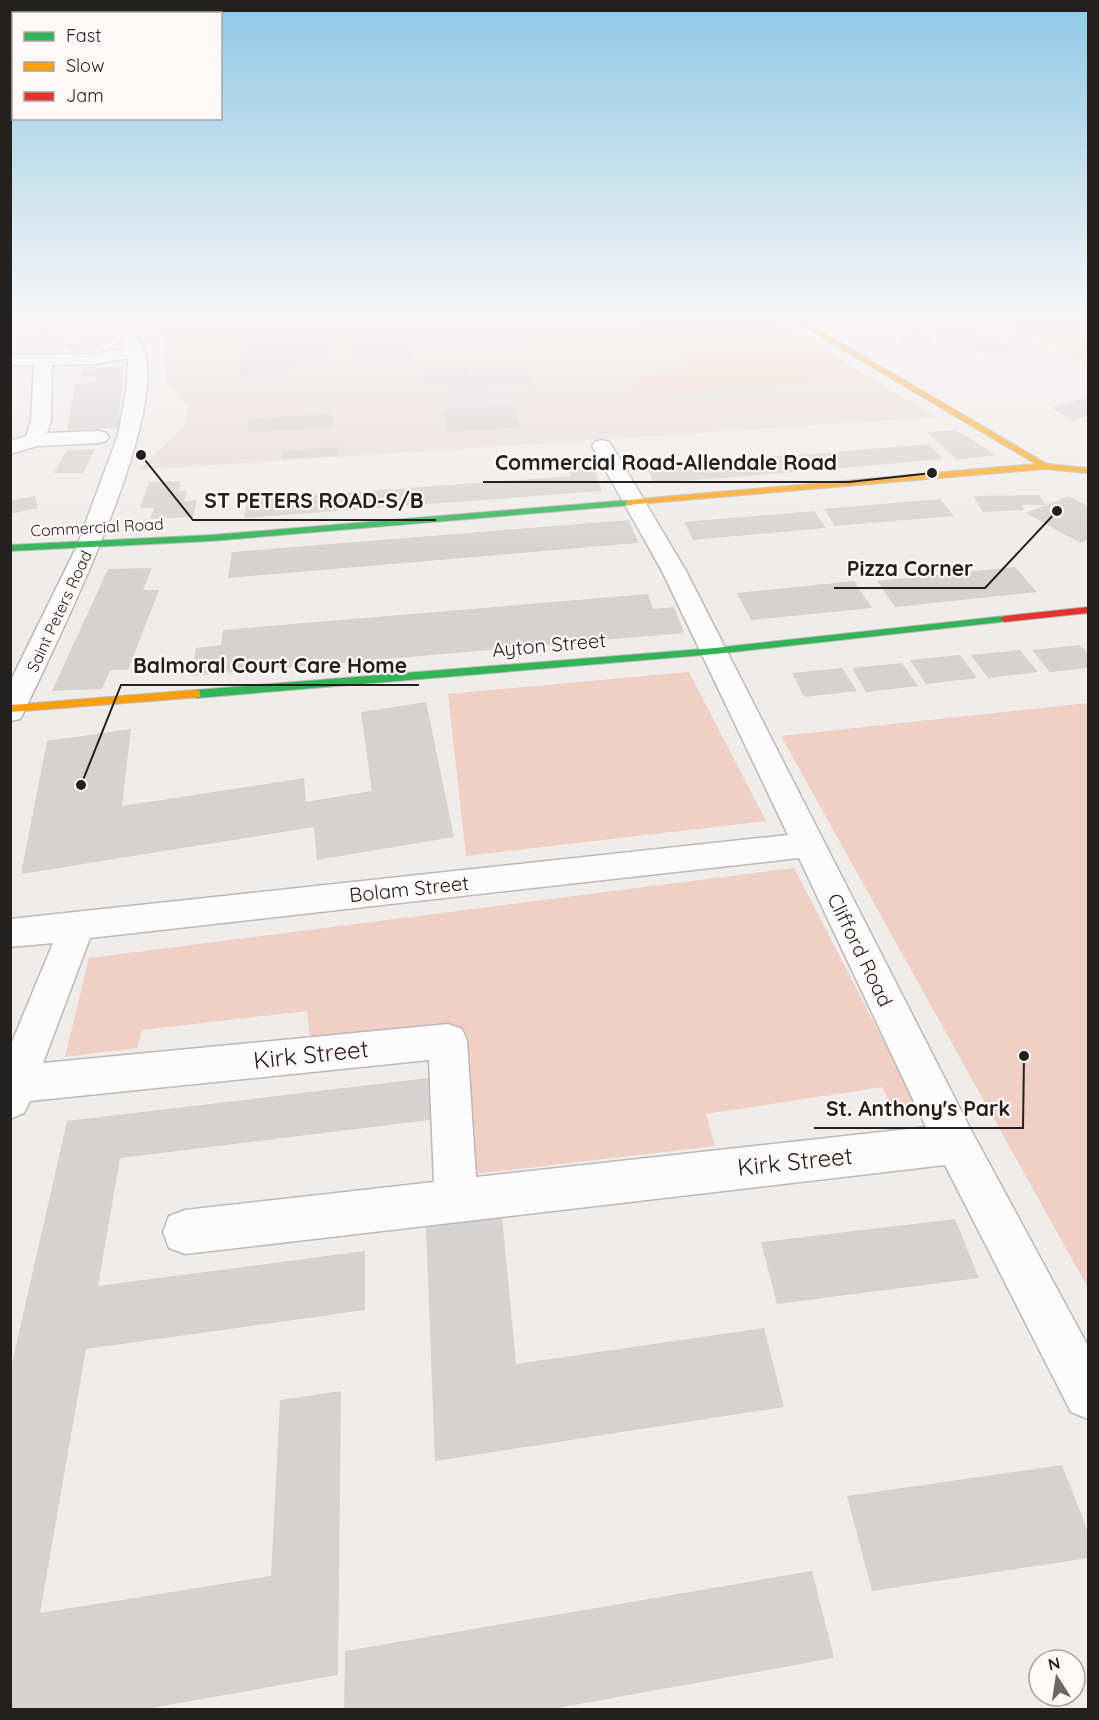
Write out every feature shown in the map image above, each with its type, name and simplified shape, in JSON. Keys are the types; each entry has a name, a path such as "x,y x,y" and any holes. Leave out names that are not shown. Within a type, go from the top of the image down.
{"street":[{"path":"35,440 41,420 42,396"},
{"name":"Saint Peters Road","path":"11,710 89,546 128,435 135,396"},
{"path":"927,396 1046,466 1089,471"},
{"path":"10,448 35,440 99,437"},
{"name":"Clifford Road","path":"602,446 674,571 956,1144 1089,1395"},
{"name":"Commercial Road","path":"10,548 89,546 634,503 1046,466"},
{"name":"Ayton Street","path":"11,710 715,651 1089,610"},
{"name":"Bolam Street","path":"10,933 808,845"},
{"name":"Kirk Street","path":"78,925 13,1092 448,1041 456,1201"},
{"name":"Kirk Street","path":"185,1232 956,1144"}],"shaded area":[{"path":"179,396 901,396 936,417 138,470 183,428 189,406"},
{"path":"689,672 766,821 466,856 448,694"},
{"path":"1088,703 1088,1288 781,736"},
{"path":"794,868 922,1115 897,1117 882,1087 706,1114 715,1146 467,1175 453,1028 310,1040 307,1011 142,1030 137,1048 65,1057 89,958"}],"building":[{"path":"73,396 121,396 118,428 67,431"},
{"path":"1088,397 1088,416 1073,420 1050,408"},
{"path":"514,405 520,427 448,432 444,410"},
{"path":"333,413 333,427 247,433 249,419"},
{"path":"956,430 996,455 957,460 927,432"},
{"path":"929,444 943,459 810,471 799,455"},
{"path":"338,447 338,456 282,460 283,451"},
{"path":"95,449 83,473 54,473 67,450"},
{"path":"788,455 799,472 654,483 646,467"},
{"path":"593,466 602,491 244,518 247,500 571,476 568,467"},
{"path":"181,481 178,491 187,491 184,501 197,500 193,517 150,519 154,508 140,508 149,482"},
{"path":"1039,495 1046,505 1022,505 1024,510 983,512 973,496"},
{"path":"35,496 38,508 10,514 10,501"},
{"path":"1069,496 1088,506 1088,539 1080,543 1026,513"},
{"path":"940,499 954,516 835,526 824,509"},
{"path":"814,511 826,528 693,540 684,522"},
{"path":"629,520 638,543 228,578 232,552"},
{"path":"1015,567 1037,592 895,607 877,581"},
{"path":"152,568 143,590 159,590 128,670 110,670 102,689 52,691 108,569"},
{"path":"854,581 872,608 751,620 737,593"},
{"path":"648,594 653,609 674,607 684,633 191,676 196,648 221,645 223,630"},
{"path":"1080,645 1088,654 1088,668 1050,672 1032,650"},
{"path":"1020,650 1038,672 988,678 971,655"},
{"path":"960,655 977,678 926,684 910,660"},
{"path":"902,663 918,686 866,692 852,668"},
{"path":"842,668 857,691 804,697 792,673"},
{"path":"426,702 454,837 317,860 314,827 21,874 47,741 131,729 122,806 304,778 306,802 372,791 361,712"},
{"path":"444,1076 446,1118 120,1158 98,1286 365,1251 365,1310 86,1349 40,1613 271,1576 280,1400 341,1391 338,1675 140,1710 10,1710 10,1372 67,1121"},
{"path":"502,1216 516,1364 764,1328 784,1407 435,1461 426,1226"},
{"path":"955,1219 979,1278 777,1304 761,1242"},
{"path":"1062,1465 1088,1532 1088,1558 872,1591 847,1496"},
{"path":"812,1571 834,1658 546,1710 344,1710 345,1651"}],"traffic: fast":[{"path":"10,548 211,538 629,503"},
{"path":"196,694 715,651 1005,619"}],"traffic: slow":[{"path":"926,396 1045,466 1088,471"},
{"path":"629,503 1045,466"},
{"path":"12,709 196,694"}],"traffic: jam":[{"path":"1005,619 1088,610"}],"place":[{"name":"ST PETERS ROAD-S/B","path":"141,455"},
{"name":"Commercial Road-Allendale Road","path":"932,473"},
{"name":"Pizza Corner","path":"1057,511"},
{"name":"Balmoral Court Care Home","path":"81,785"},
{"name":"St. Anthony's Park","path":"1024,1056"}]}
